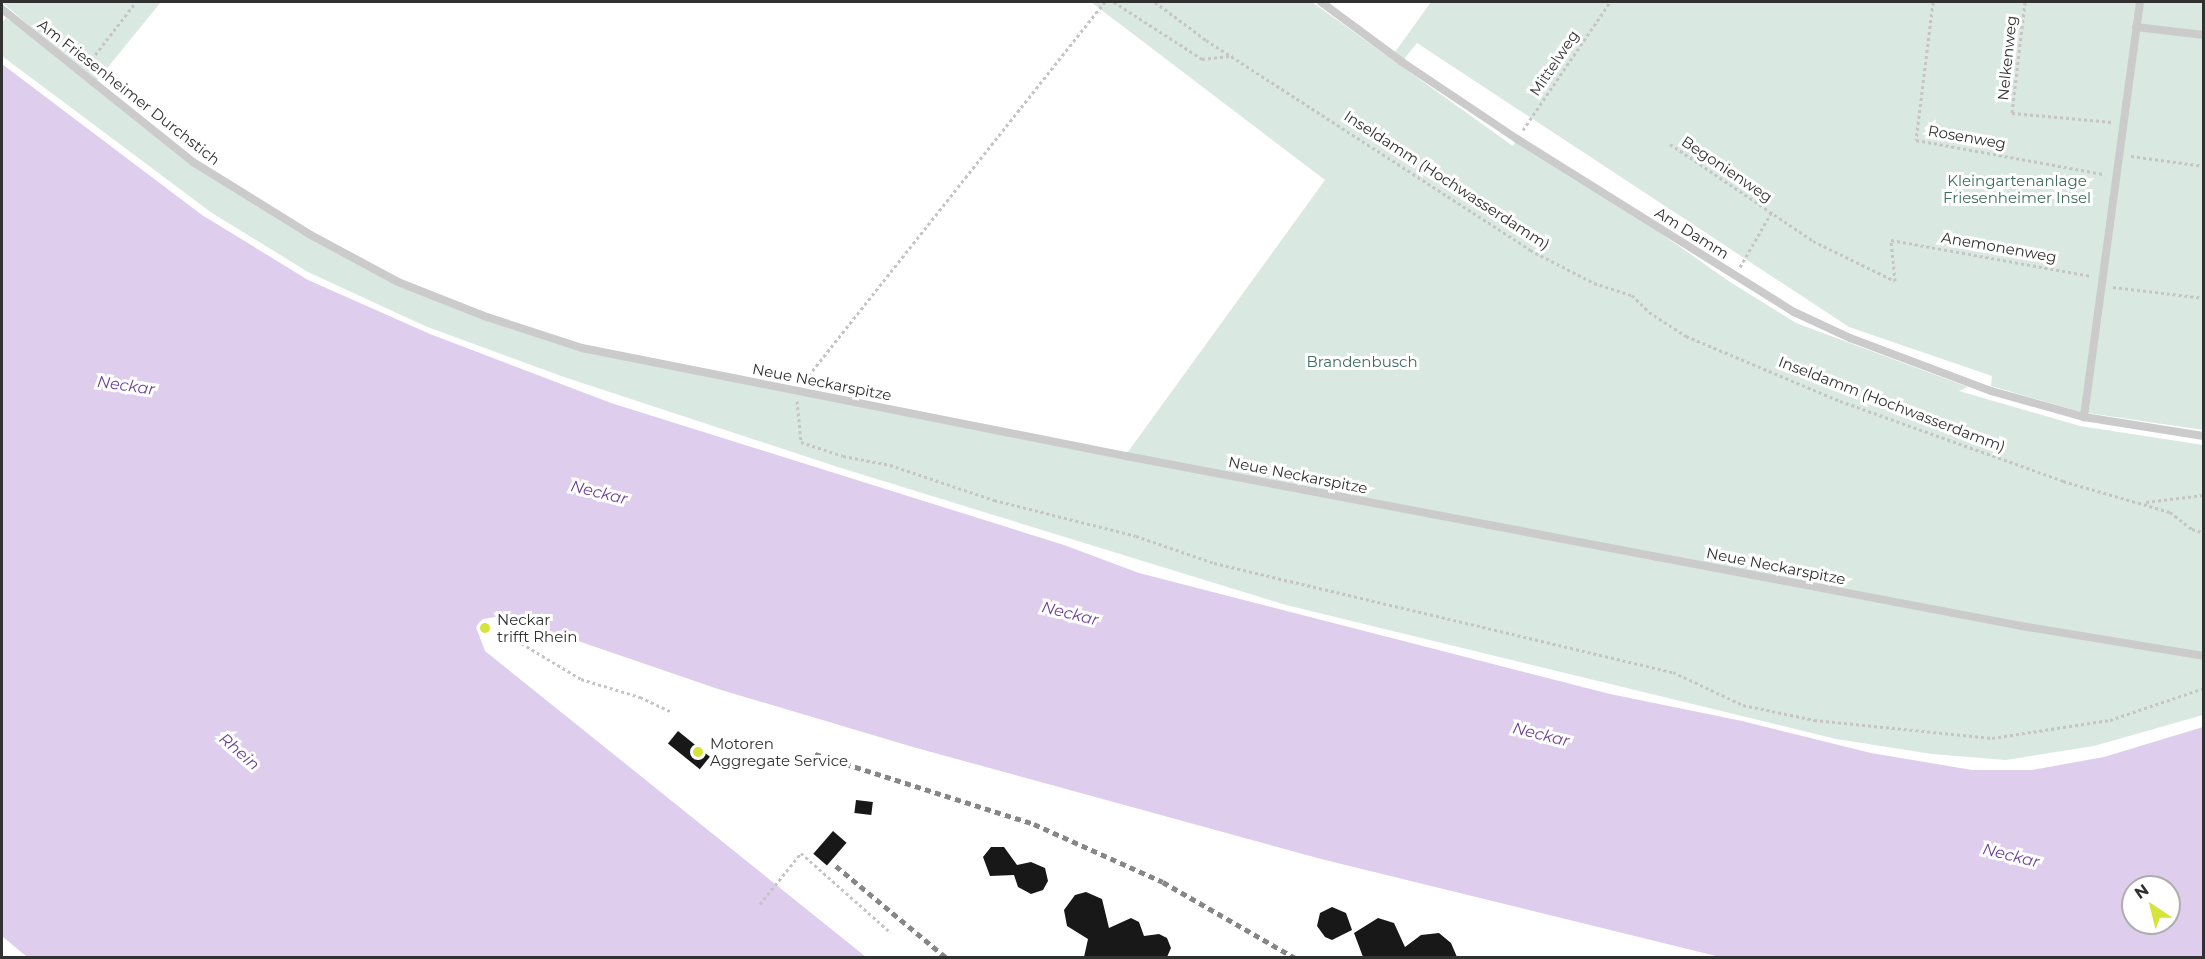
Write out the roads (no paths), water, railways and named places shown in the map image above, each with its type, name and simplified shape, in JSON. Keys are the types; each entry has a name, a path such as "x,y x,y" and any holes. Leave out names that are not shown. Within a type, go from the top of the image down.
{"lane":[{"name":"Am Damm","path":"1321,2 1402,62 1517,139 1794,312 1850,338 1991,391 2084,417 2204,436"},
{"path":"2084,417 2140,2"},
{"name":"Am Friesenheimer Durchstich","path":"2,9 193,162 309,234 398,282"},
{"path":"2136,27 2204,35"},
{"name":"Neue Neckarspitze","path":"398,282 487,317 582,348 1974,617 2169,653 2204,656"}],"water":[{"path":"2,64 202,215 308,280 430,334 611,403 1064,545 1139,573 1610,694 1742,721 1871,753 1972,770 2032,770 2104,757 2203,727 2203,957 1720,957 1321,859 913,747 718,689 511,618 495,617 483,619 476,627 485,651 866,957 27,957 2,936"}],"railway":[{"path":"815,754 1034,824 1163,882 1295,958"},
{"path":"836,866 947,958"}],"place":[{"name":"Neckar trifft Rhein","path":"485,628"},
{"name":"Motoren Aggregate Service","path":"698,752"}],"park label":[{"name":"Kleingartenanlage Friesenheimer Insel","path":"2017,188"},
{"name":"Brandenbusch","path":"1362,362"}],"water label":[{"name":"Neckar","path":"126,386"},
{"name":"Neckar","path":"599,493"},
{"name":"Neckar","path":"1070,614"},
{"name":"Neckar","path":"1541,735"},
{"name":"Rhein","path":"239,752"},
{"name":"Neckar","path":"2011,856"}]}
